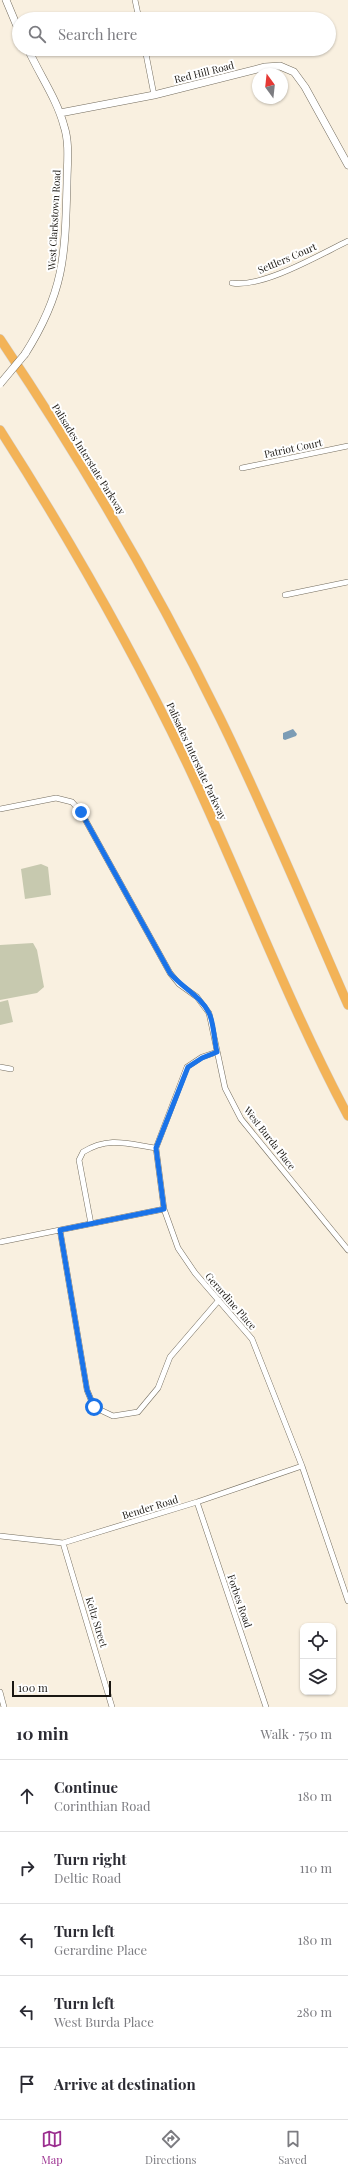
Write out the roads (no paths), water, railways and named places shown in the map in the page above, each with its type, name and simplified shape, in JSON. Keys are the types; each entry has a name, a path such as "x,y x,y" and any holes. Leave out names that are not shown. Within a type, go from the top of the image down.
{"highway":[{"name":"Palisades Interstate Parkway","path":"0,340 90,480 184,646 252,785 348,1005"},
{"name":"Palisades Interstate Parkway","path":"0,430 77,555 159,707 212,817 306,1031 348,1116"}],"street":[{"path":"6,0 12,14"},
{"path":"135,0 138,12"},
{"name":"West Clarkstown Road","path":"0,384 25,354 50,309 62,272 65,234 67,148 65,128 60,113 32,56"},
{"path":"146,56 154,95"},
{"name":"Red Hill Road","path":"60,113 154,95 265,66 280,66 294,72 305,87 347,163"},
{"name":"Settlers Court","path":"232,283 242,285 276,275 348,241"},
{"name":"Patriot Court","path":"242,468 348,446"},
{"path":"285,595 348,582"},
{"name":"West Burda Place","path":"0,809 56,798 72,802 76,807 170,973 179,984 197,997 209,1013 225,1088 241,1119 348,1250"},
{"name":"Gerardine Place","path":"217,1052 202,1058 188,1067 156,1148 164,1209 178,1248 196,1273 252,1339 302,1466 348,1601"},
{"path":"0,1067 11,1069"},
{"path":"91,1224 79,1160 83,1152 105,1142 117,1141 156,1148"},
{"path":"0,1242 164,1209"},
{"path":"60,1230 87,1390 94,1407 113,1416 138,1412 158,1388 170,1357 219,1300"},
{"name":"Bender Road","path":"0,1536 63,1543 197,1502 302,1466"},
{"name":"Forbes Road","path":"197,1502 266,1707"},
{"name":"Keltz Street","path":"63,1543 112,1707"},
{"path":"0,1692 4,1707"}],"water":[{"path":"293,729 297,734 296,736 285,740 283,739 283,733"}]}
